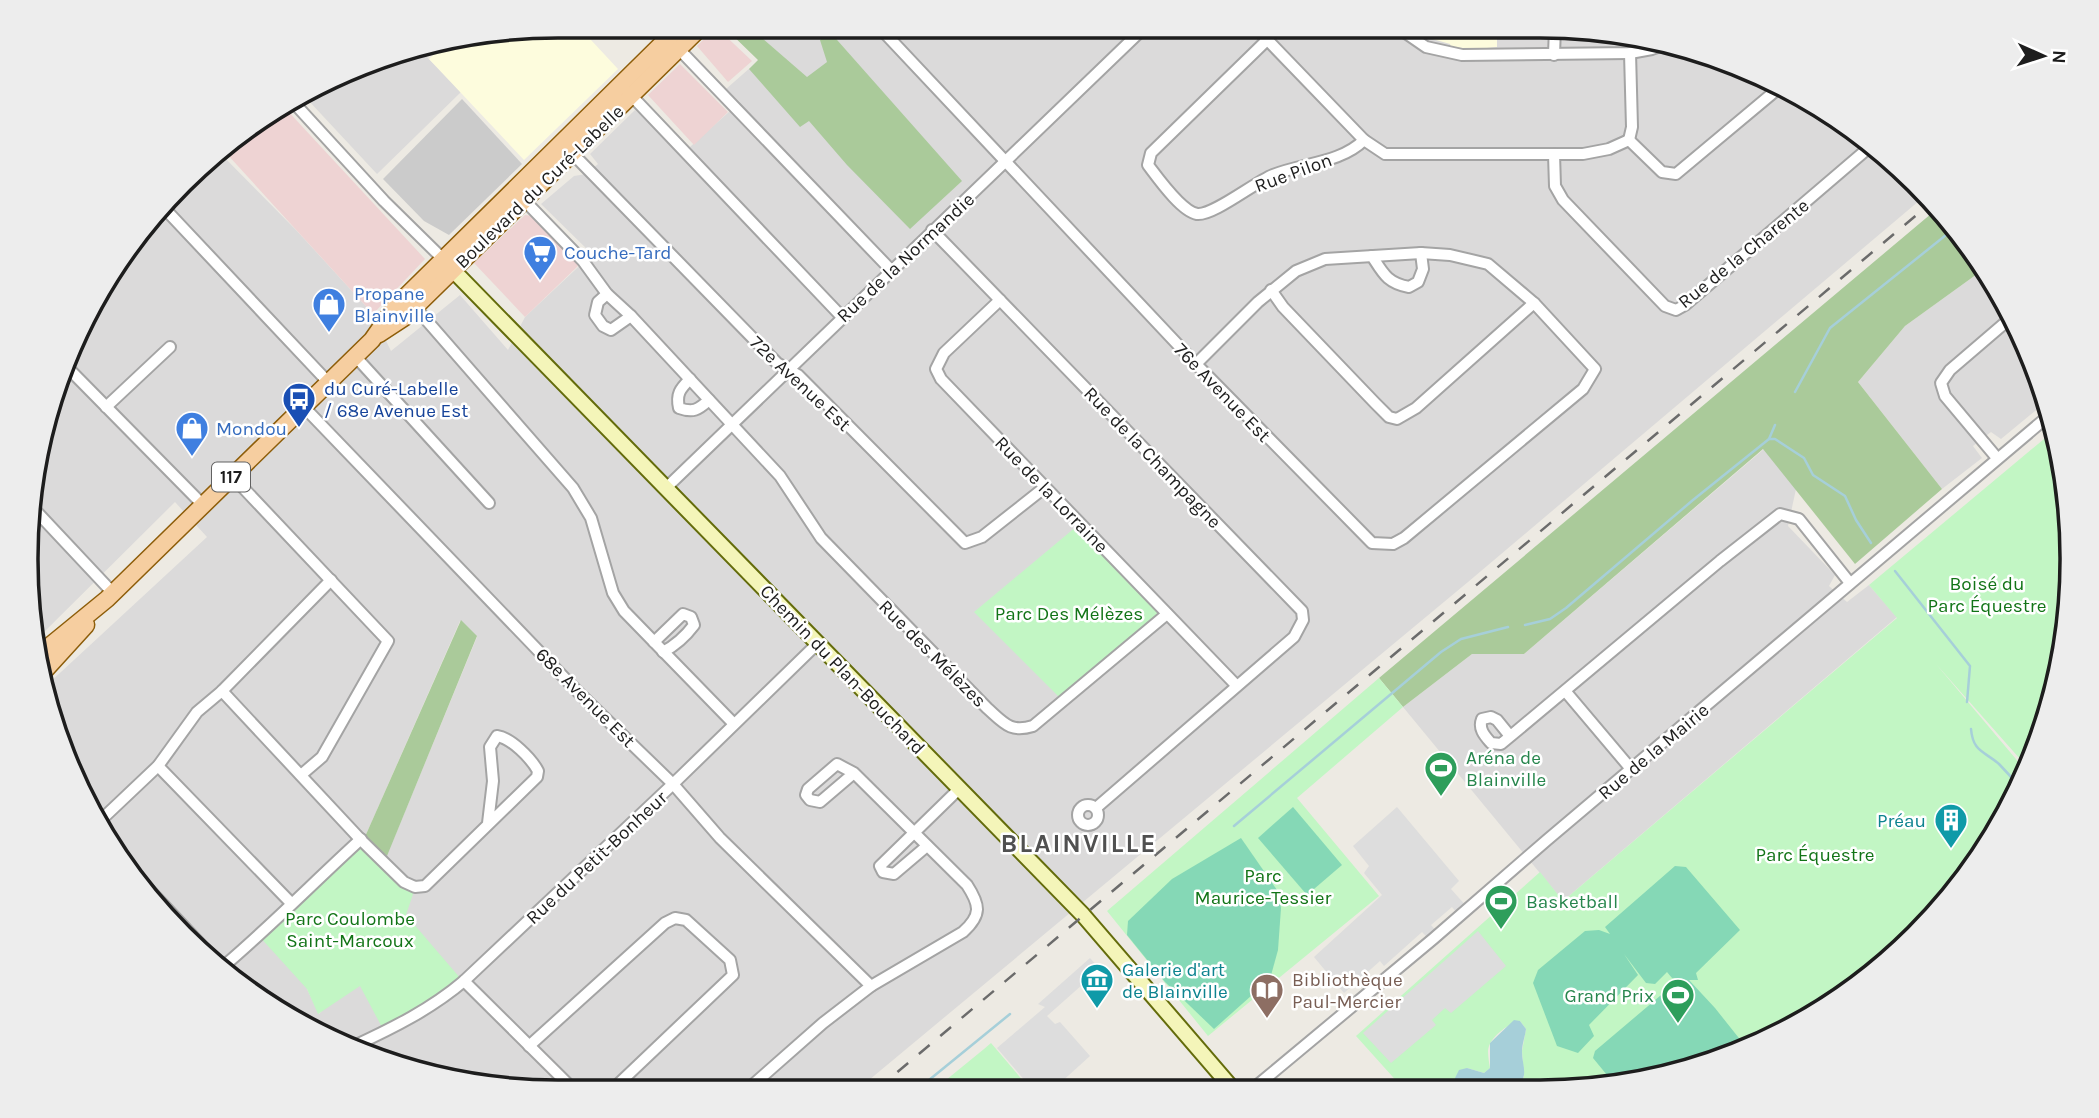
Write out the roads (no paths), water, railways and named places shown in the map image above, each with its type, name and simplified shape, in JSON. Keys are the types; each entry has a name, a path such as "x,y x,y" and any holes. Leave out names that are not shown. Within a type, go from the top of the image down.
{"main road":[{"name":"Boulevard du Curé-Labelle","path":"673,44 675,38"},
{"name":"Boulevard du Curé-Labelle","path":"47,648 110,596 372,340 405,317 448,265 673,44 683,38"},
{"name":"Boulevard du Curé-Labelle","path":"372,340 395,307 524,200 572,153 626,90"},
{"name":"Boulevard du Curé-Labelle","path":"50,665 110,596"}],"street":[{"name":"76e Avenue Est","path":"889,38 1196,364 1372,542 1394,544 1404,538 1583,389 1595,369 1534,303"},
{"name":"Rue de la Normandie","path":"666,488 1135,38"},
{"path":"1413,38 1421,44 1451,54 1554,55 1649,51"},
{"path":"1554,55 1555,39"},
{"path":"1267,40 1364,140 1378,151 1388,154 1554,155 1599,152 1629,140 1632,131 1630,53"},
{"name":"Rue Pilon","path":"1267,40 1151,153 1147,165 1169,191 1190,212 1199,215 1210,213 1242,191 1273,175 1349,152 1364,140"},
{"path":"673,44 891,270"},
{"path":"626,90 842,317"},
{"path":"1629,140 1662,172 1676,174 1772,93"},
{"path":"299,108 384,201 448,265"},
{"name":"Rue de la Charente","path":"1554,155 1555,182 1563,200 1662,303 1673,310 1685,305 1864,152"},
{"name":"72e Avenue Est","path":"572,153 777,363 798,375 965,543 982,537 1044,488"},
{"name":"Rue des Mélèzes","path":"524,200 583,261 607,294 631,316 780,476 821,538 978,699 1008,726 1019,730 1033,726 1167,614"},
{"path":"170,214 328,382"},
{"name":"Rue de la Champagne","path":"932,230 1302,611 1303,620 1294,637 1236,685"},
{"path":"1196,364 1271,290 1296,271 1325,259 1421,253 1450,255 1488,264 1534,303 1416,408 1397,419 1389,418 1283,307 1271,290"},
{"path":"1372,256 1385,276 1396,285 1409,287 1418,282 1421,275 1421,253"},
{"name":"Chemin du Plan-Bouchard","path":"448,265 1100,933 1225,1080"},
{"path":"607,294 598,302 594,315 603,326 611,330 631,316"},
{"name":"Rue de la Lorraine","path":"1000,300 944,353 936,369 941,379 1236,685"},
{"path":"415,307 573,488 591,518 613,593 624,611 734,724"},
{"path":"1997,458 1945,396 1941,383 1950,370 2004,324"},
{"path":"106,407 170,347"},
{"path":"355,356 489,503"},
{"path":"73,373 203,505"},
{"path":"690,379 680,389 678,408 698,410 709,400"},
{"name":"68e Avenue Est","path":"303,407 578,692 673,784 720,838 871,986"},
{"name":"Rue de la Mairie","path":"1263,1080 2042,421"},
{"path":"232,477 388,641 322,757 301,775"},
{"path":"1510,736 1780,514 1799,519 1850,583"},
{"path":"41,516 110,596"},
{"path":"106,815 158,766 197,712 222,691 331,580"},
{"path":"654,642 683,614 691,617 694,625 690,631 677,644 663,652"},
{"name":"Rue du Petit-Bonheur","path":"364,1041 401,1024 447,996 673,784 818,643"},
{"path":"1096,808 1236,685"},
{"path":"222,691 404,883 415,887 425,886 537,777 538,771 505,737 497,736 490,747 493,781 488,823"},
{"path":"1566,692 1631,769"},
{"path":"158,766 291,903"},
{"path":"758,1080 823,1023 871,986 963,932 977,912 977,901 967,885 854,773"},
{"path":"927,846 894,874 883,872 880,866 960,788"},
{"path":"229,961 361,839"},
{"path":"529,1046 665,923 676,918 686,920 730,960 733,975 623,1080"},
{"path":"464,981 564,1080"}],"water":[{"path":"1514,1020 1520,1021 1526,1029 1522,1052 1522,1080 1455,1080 1459,1070 1467,1068 1484,1073 1490,1068 1490,1043"}],"waterway":[{"path":"1795,392 1830,328 1947,234"},
{"path":"1525,625 1550,619 1566,608 1769,439 1775,425"},
{"path":"1769,439 1775,439 1804,458 1813,475 1845,496 1871,543"},
{"path":"1895,571 1970,666 1967,702"},
{"path":"1234,826 1441,652 1461,639 1508,627"},
{"path":"1971,729 1977,747 2012,778"},
{"path":"929,1080 1010,1014"}],"railway":[{"path":"888,1080 1924,209"}],"place":[{"name":"Couche-Tard","path":"540,282"},
{"name":"Propane Blainville","path":"329,334"},
{"name":"du Curé-Labelle / 68e Avenue Est","path":"299,429"},
{"name":"Mondou","path":"192,458"},
{"name":"Aréna de Blainville","path":"1441,798"},
{"name":"Préau","path":"1951,850"},
{"name":"Basketball","path":"1501,931"},
{"name":"Galerie d'art de Blainville","path":"1097,1010"},
{"name":"Bibliothèque Paul-Mercier","path":"1267,1020"},
{"name":"Grand Prix","path":"1678,1025"}],"district":[{"name":"BLAINVILLE","path":"1079,843"}],"park label":[{"name":"Boisé du Parc Équestre","path":"1987,594"},
{"name":"Parc Des Mélèzes","path":"1069,613"},
{"name":"Parc Équestre","path":"1815,854"},
{"name":"Parc Maurice-Tessier","path":"1263,886"},
{"name":"Parc Coulombe Saint-Marcoux","path":"350,929"}]}
